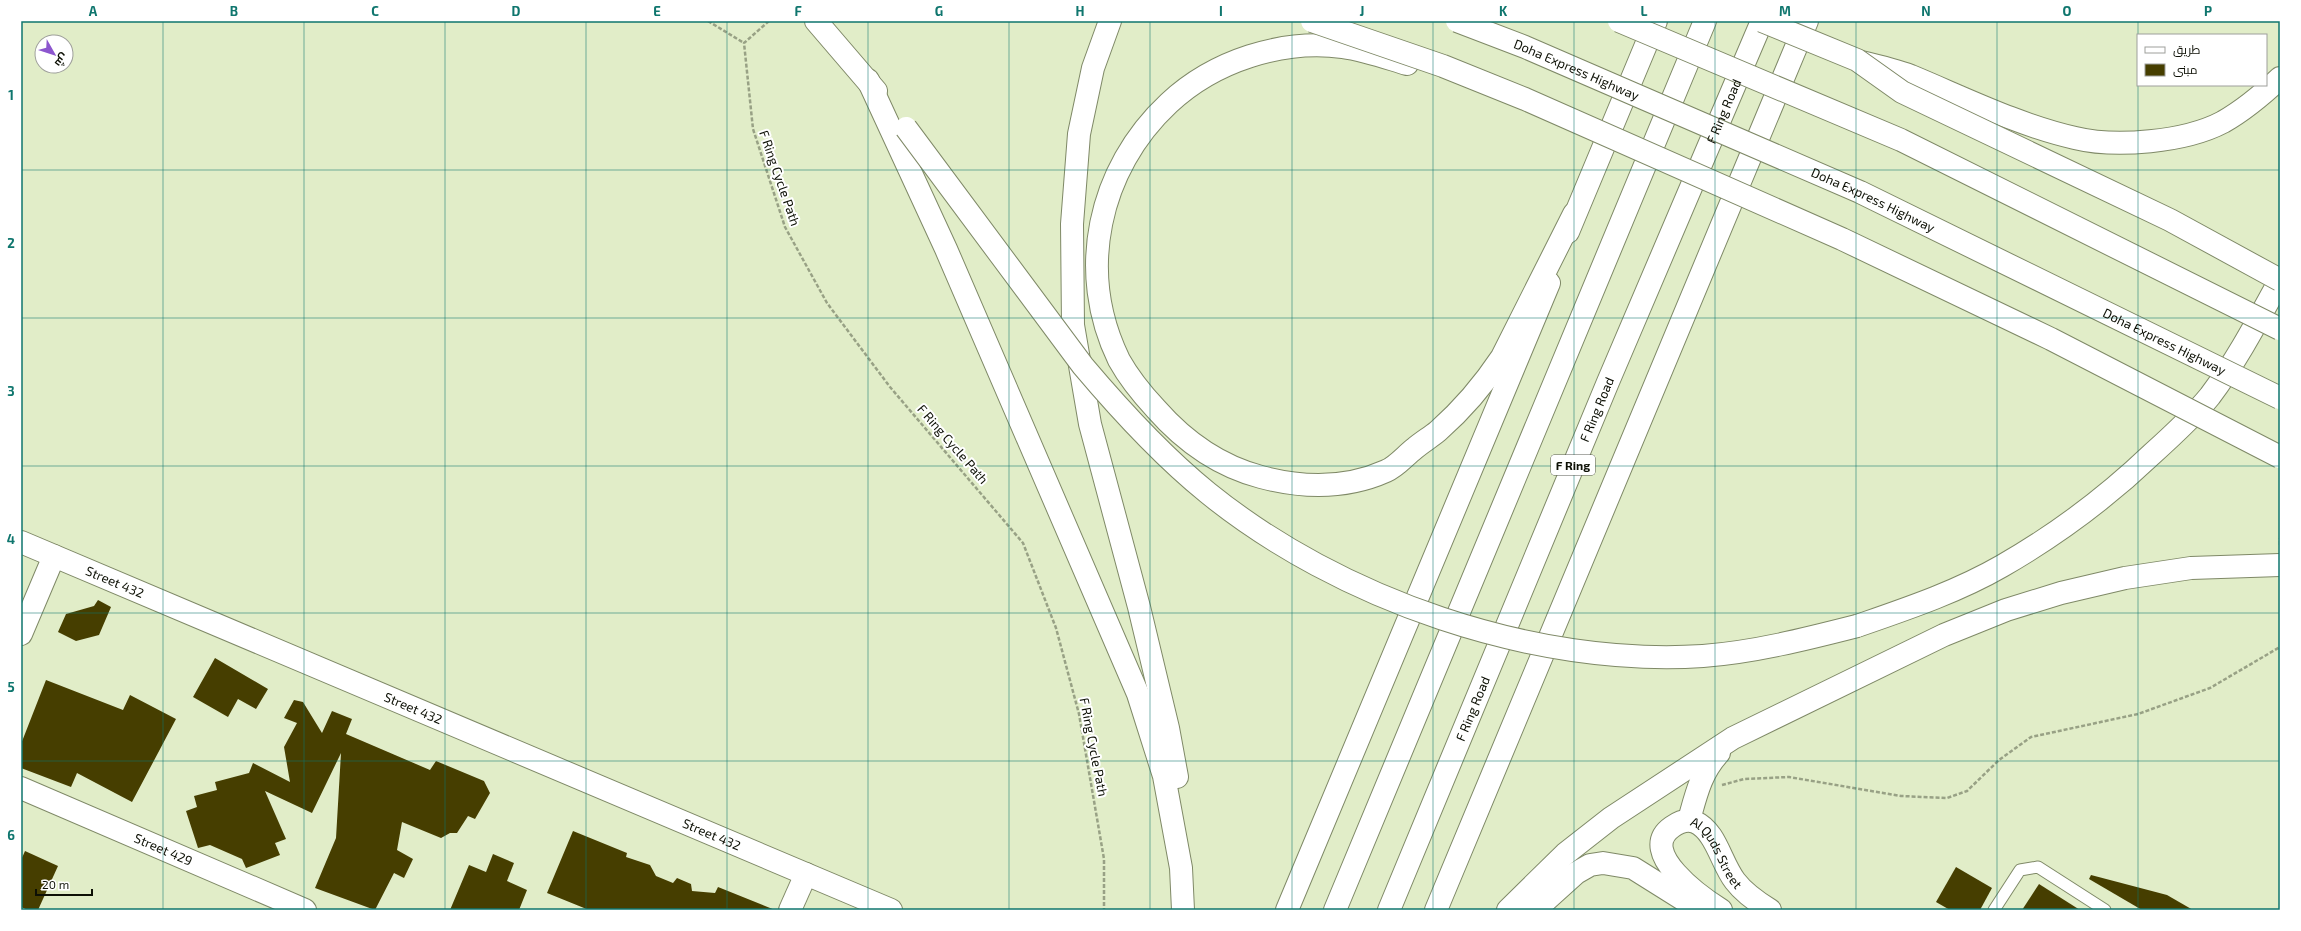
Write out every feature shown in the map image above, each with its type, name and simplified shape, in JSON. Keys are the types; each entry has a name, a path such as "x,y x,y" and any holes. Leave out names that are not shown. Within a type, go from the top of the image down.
{"main road":[{"path":"816,21 868,80 906,128 1083,366 1111,399 1159,449 1208,494 1299,556 1354,584 1408,606 1478,629 1528,641 1616,656 1703,656 1753,651 1857,626 1922,602 2001,566 2062,528 2117,487 2175,432 2209,397 2243,348 2280,280 2170,220 1902,92 1857,60"},
{"path":"1110,21 1093,68 1079,134 1072,224 1073,325 1090,424 1139,607 1168,728 1177,774 1181,820 1183,910"},
{"path":"1312,21 1443,66 1525,99 1850,243 2051,339 2280,457"},
{"name":"Doha Express Highway","path":"1456,21 1525,47 1860,192 2280,398"},
{"path":"1619,21 1901,140 2280,329"},
{"path":"1287,910 1553,273 1574,214 1656,21"},
{"path":"1335,910 1705,21"},
{"path":"1762,21 1857,60 1909,76 2037,127 2075,139 2109,143 2162,140 2222,123 2257,100 2280,78"},
{"name":"F Ring Road","path":"1389,910 1608,382 1762,21"},
{"path":"1436,910 1808,21"},
{"path":"1525,99 1485,91 1435,72 1343,47 1308,46 1254,54 1223,66 1180,92 1158,112 1123,160 1110,189 1098,242 1096,270 1104,317 1120,360 1142,393 1164,419 1185,439 1207,454 1233,468 1276,481 1299,485 1324,486 1348,482 1388,471 1437,432 1466,404 1488,378 1502,357 1574,214"},
{"path":"868,80 946,249 1138,694 1164,776 1181,868"},
{"name":"Street 432","path":"21,542 891,910"},
{"path":"21,634 54,556"},
{"path":"1508,910 1565,854 1611,818 1734,738 1944,635 2006,610 2061,593 2125,578 2191,568 2280,565"},
{"path":"1690,820 1706,769 1734,738"},
{"name":"Street 429","path":"21,788 296,908"},
{"name":"Al Quds Street","path":"1721,910 1690,887 1672,869 1664,858 1663,843 1670,828 1678,822 1690,820 1699,825 1709,834 1735,881 1745,892 1770,910"},
{"path":"1535,910 1576,873 1590,865 1603,863 1633,868 1700,910"},
{"path":"790,910 806,874"}],"lane":[{"path":"1994,910 2020,870 2038,867 2105,910"}],"path":[{"path":"708,21 744,43 768,21"},
{"name":"F Ring Cycle Path","path":"744,43 753,129 785,227 823,296 890,387 1023,543 1056,628 1079,714 1104,859 1104,910"},
{"path":"1698,791 1744,779 1789,777 1901,796 1947,798 1967,791 1999,760 2031,737 2138,714 2210,688 2280,647"}],"building":[{"path":"98,600 111,607 99,635 76,641 58,632 66,614 94,606"},
{"path":"215,658 268,689 256,709 238,699 228,717 193,697"},
{"path":"46,680 123,710 130,695 176,719 132,802 77,773 71,787 21,768 21,744"},
{"path":"294,700 303,702 322,733 332,711 352,719 346,734 430,770 436,761 484,781 490,793 475,819 468,816 457,833 450,833 441,838 402,822 397,850 413,859 404,878 394,873 375,910 315,888 336,838 341,753 312,813 265,791 286,839 275,843 280,855 246,868 242,859 210,845 198,848 186,811 197,807 194,796 217,790 215,782 249,773 253,763 290,782 284,747 297,723 284,718"},
{"path":"573,831 627,853 626,857 650,865 656,876 673,883 677,878 691,884 692,891 715,893 718,887 775,910 589,910 547,893"},
{"path":"25,851 58,866 38,910 28,910 21,907 21,860"},
{"path":"493,854 514,863 507,881 527,890 519,910 450,910 469,865 486,872"},
{"path":"1956,867 1992,888 1980,910 1950,910 1936,902"},
{"path":"2091,875 2167,895 2193,910 2142,910 2089,879"},
{"path":"2039,884 2080,910 2022,910"}]}
